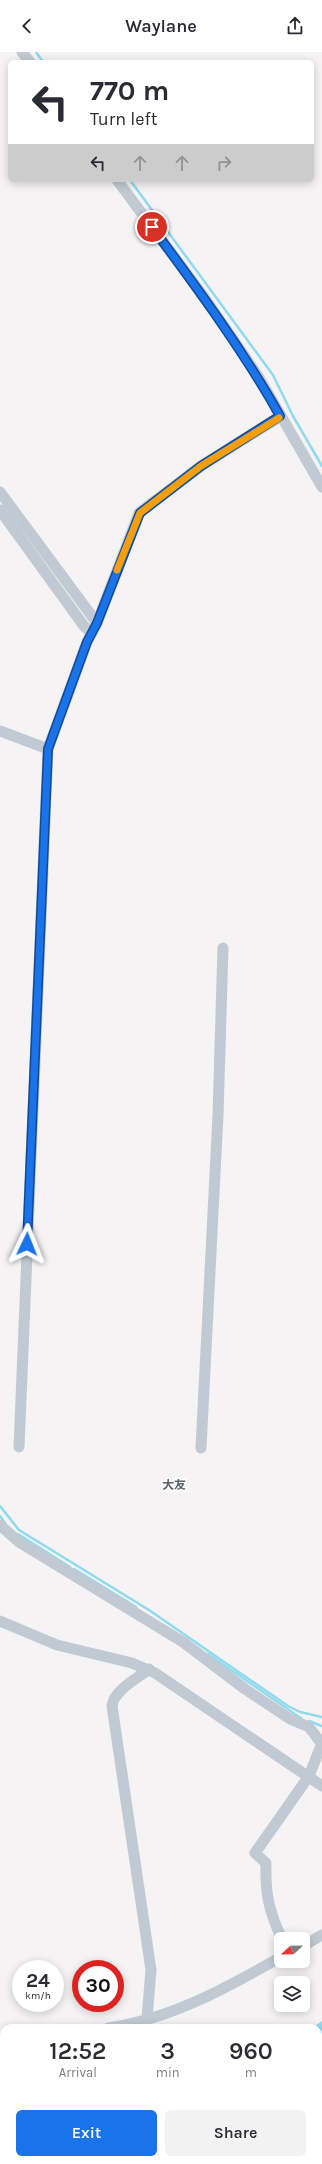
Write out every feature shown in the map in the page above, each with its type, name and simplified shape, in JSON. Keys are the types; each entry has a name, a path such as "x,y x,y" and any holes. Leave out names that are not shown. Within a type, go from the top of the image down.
{"street":[{"path":"22,52 28,60"},
{"path":"118,182 204,297 258,376 322,487"},
{"path":"19,1447 48,749 87,642 140,513 201,466 280,416"},
{"path":"0,492 94,628"},
{"path":"0,510 84,626 94,628"},
{"path":"0,731 48,749"},
{"path":"201,1448 218,1115 223,948"},
{"path":"0,1528 19,1542 190,1647 245,1689 290,1719 309,1728 322,1742 309,1776 255,1853 266,1863 265,1889 272,1920 278,1932"},
{"path":"0,1621 57,1645 132,1663 148,1669 175,1684 322,1786"},
{"path":"147,2018 151,1970 112,1706 113,1700 117,1694 148,1669"},
{"path":"310,1942 321,1936"},
{"path":"124,2024 147,2018 218,1993 274,1961"}],"waterway":[{"path":"36,52 42,60"},
{"path":"131,182 273,375 293,416 322,466"},
{"path":"0,1506 19,1530 149,1610 288,1706 300,1712 322,1717"},
{"path":"0,1516 5,1523"},
{"path":"18,1534 70,1567"},
{"path":"74,1569 136,1607"},
{"path":"208,1654 302,1719"},
{"path":"309,1721 322,1726"}],"slow traffic":[{"path":"117,570 140,513 201,466 279,418"}],"district":[{"name":"大友","path":"174,1485"}],"route":[{"path":"27,1244 48,749 87,642 97,623 140,513 201,466 280,416 258,376 204,297 152,227"}]}
